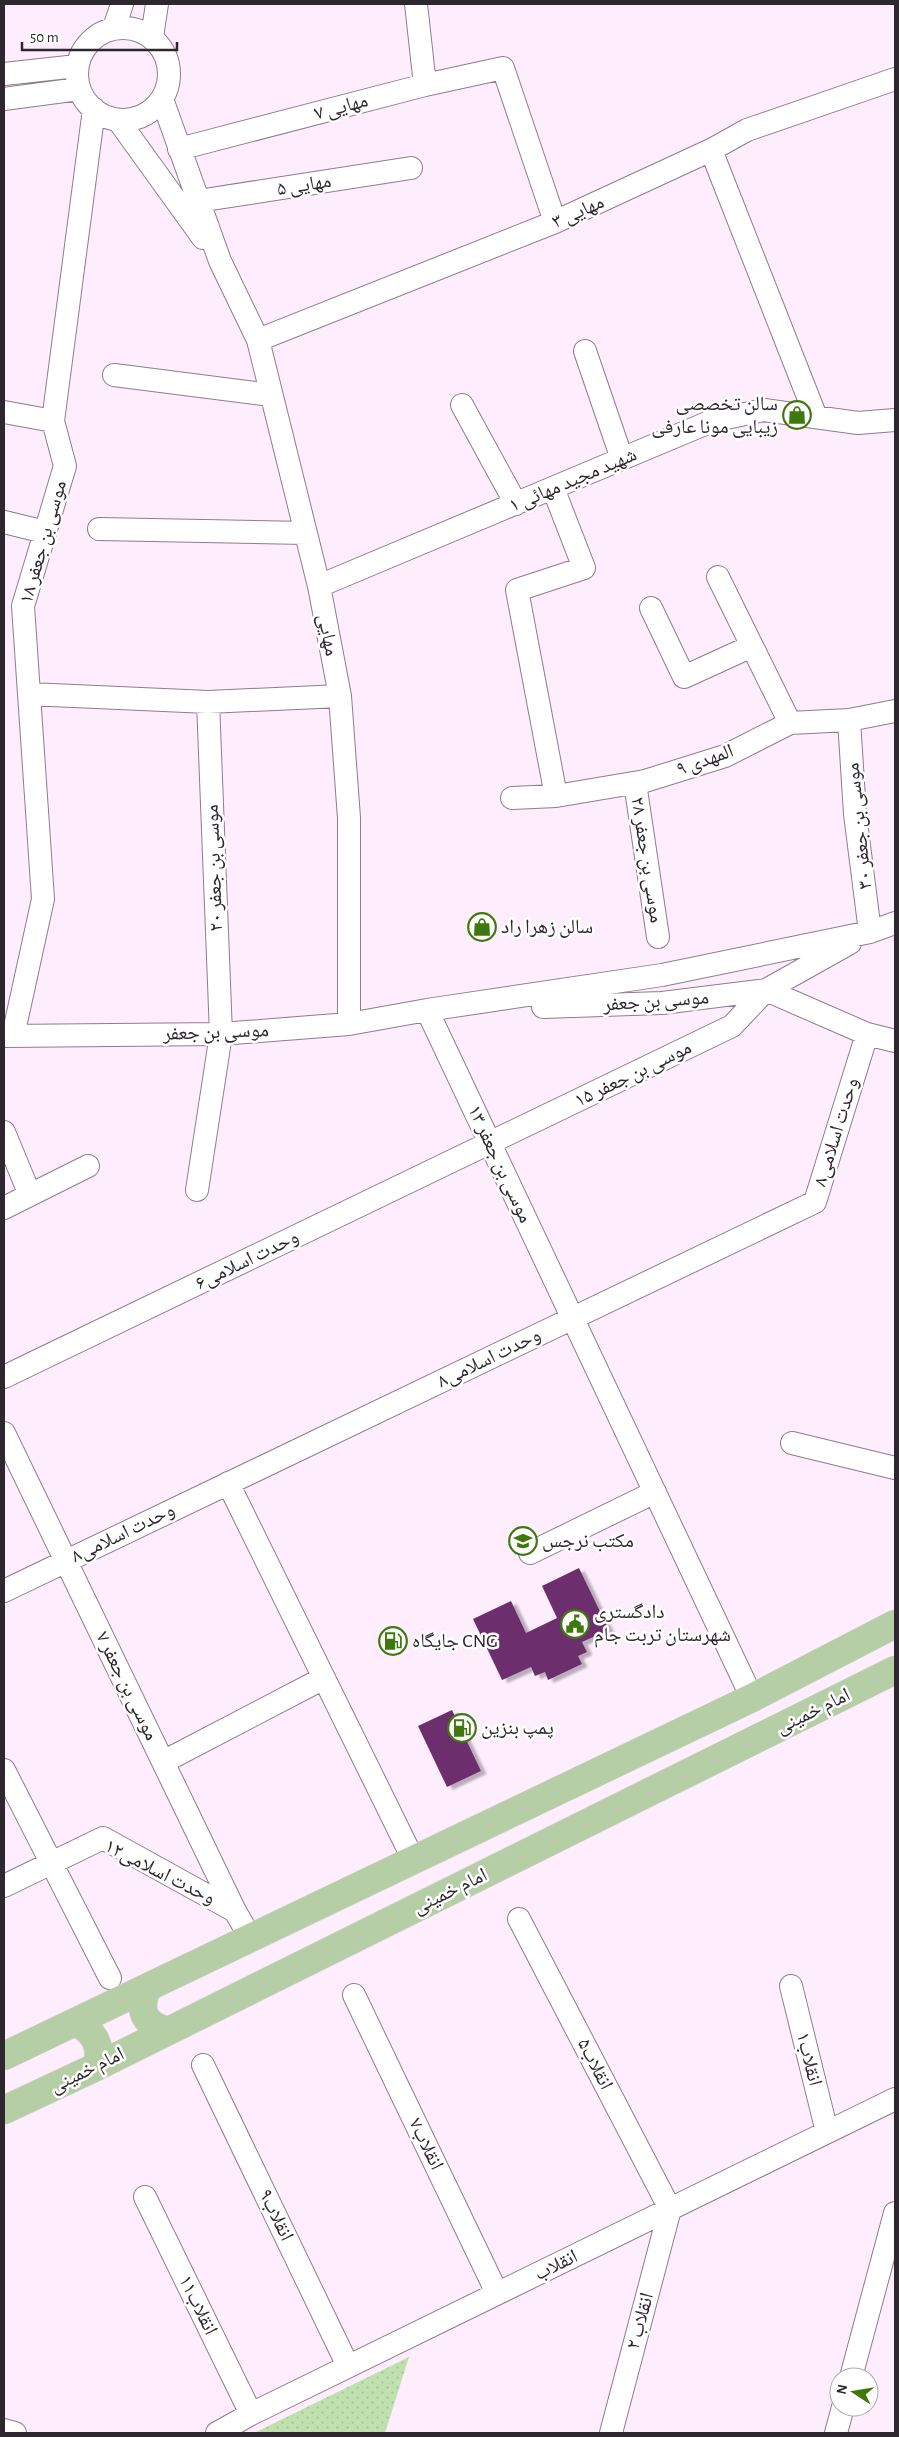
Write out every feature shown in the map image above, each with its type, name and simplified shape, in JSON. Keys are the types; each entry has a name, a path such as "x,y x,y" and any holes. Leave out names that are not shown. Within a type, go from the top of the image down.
{"main road":[{"name":"امام خمینی","path":"4,2056 752,1698 895,1624"},
{"path":"863,1641 884,1644 889,1654 890,1665 888,1674"},
{"name":"امام خمینی","path":"4,2110 98,2066 888,1674"},
{"path":"147,1988 142,2002 144,2016 154,2026 168,2031"},
{"path":"75,2022 88,2028 96,2039 100,2052 98,2066"}],"street":[{"path":"114,28 122,4"},
{"path":"152,37 157,4"},
{"path":"416,4 425,85"},
{"path":"114,28 133,28 152,37 166,55 169,77 162,99 150,111 135,118 118,120 102,115 94,109 79,89 77,66 84,49 97,35 114,28"},
{"path":"4,74 77,66"},
{"name":"مهایی ۷","path":"179,149 425,85 503,68 555,222"},
{"name":"مهایی ۳","path":"258,340 555,222 711,150 748,130 895,80"},
{"path":"4,99 79,89"},
{"path":"162,99 220,261"},
{"name":"موسی بن جعفر ۱۸","path":"8,1036 43,900 22,606 65,466 53,421 94,109"},
{"path":"118,120 220,261"},
{"path":"711,150 816,417"},
{"name":"مهایی ۵","path":"198,201 411,168"},
{"name":"مهایی","path":"220,261 258,340 306,533 340,696 349,818 349,1024"},
{"path":"585,352 622,459"},
{"path":"114,375 271,395"},
{"path":"462,405 516,504"},
{"name":"شهید مجید مهائی ۱","path":"318,586 712,421 764,410 858,423 895,420"},
{"path":"4,412 53,421"},
{"path":"553,488 584,568 517,590 556,796"},
{"path":"4,522 45,532"},
{"path":"98,528 306,533"},
{"path":"718,577 790,723"},
{"path":"651,608 684,677 752,646"},
{"path":"29,694 208,702 340,696"},
{"name":"موسی بن جعفر ۲۰","path":"197,1190 221,1034 208,702"},
{"name":"المهدی ۹","path":"512,798 556,796 635,783 725,756 790,723 849,720 895,711"},
{"name":"موسی بن جعفر ۳۰","path":"849,720 855,814 870,932"},
{"name":"موسی بن جعفر ۲۸","path":"635,783 658,937"},
{"name":"موسی بن جعفر","path":"8,1036 221,1034 349,1024 427,1010 662,976 870,932 895,923"},
{"name":"موسی بن جعفر","path":"427,1010 662,1003 766,990 870,932"},
{"path":"766,990 867,1034 895,1041"},
{"name":"موسی بن جعفر ۱۵","path":"490,1143 732,1026 766,990"},
{"name":"موسی بن جعفر ۱۳","path":"427,1010 752,1698"},
{"name":"وحدت اسلامی۸","path":"4,1591 815,1202 867,1034"},
{"path":"4,1132 30,1195"},
{"name":"وحدت اسلامی۶","path":"4,1377 490,1143"},
{"path":"4,1208 88,1166"},
{"name":"موسی بن جعفر ۷","path":"4,1433 235,1911 251,1939"},
{"path":"792,1443 895,1468"},
{"path":"228,1483 414,1861"},
{"path":"530,1553 655,1492"},
{"path":"163,1762 324,1678"},
{"path":"4,1770 110,1978"},
{"name":"وحدت اسلامی۱۲","path":"4,1886 103,1838 235,1911"},
{"name":"انقلاب۵","path":"519,1919 670,2209"},
{"name":"انقلاب۱","path":"791,1986 827,2132"},
{"name":"انقلاب۷","path":"354,1995 497,2293"},
{"name":"انقلاب۹","path":"203,2065 348,2366"},
{"name":"انقلاب","path":"217,2433 348,2366 895,2098"},
{"name":"انقلاب۱۱","path":"145,2197 251,2414"},
{"name":"انقلاب ۲","path":"611,2433 670,2209"},
{"path":"855,2367 895,2213"},
{"path":"836,2433 840,2417"},
{"path":"4,2430 15,2433"}],"green space":[{"path":"409,2357 385,2433 254,2433"}],"building":[{"name":"دادگستری شهرستان تربت جام","path":"579,1568 609,1630 582,1642 587,1652 578,1656 582,1664 548,1680 545,1672 535,1676 531,1667 502,1680 473,1619 511,1601 526,1633 557,1618 542,1586"},
{"path":"452,1710 481,1771 447,1787 418,1726"}],"place":[{"name":"سالن تخصصی زیبایی مونا عارفی","path":"797,415"},
{"name":"سالن زهرا راد","path":"482,927"},
{"name":"مكتب نرجس","path":"523,1541"},
{"name":"دادگستری شهرستان تربت جام","path":"575,1624"},
{"name":"جایگاه CNG","path":"393,1641"},
{"name":"پمپ بنزین","path":"462,1728"}]}
